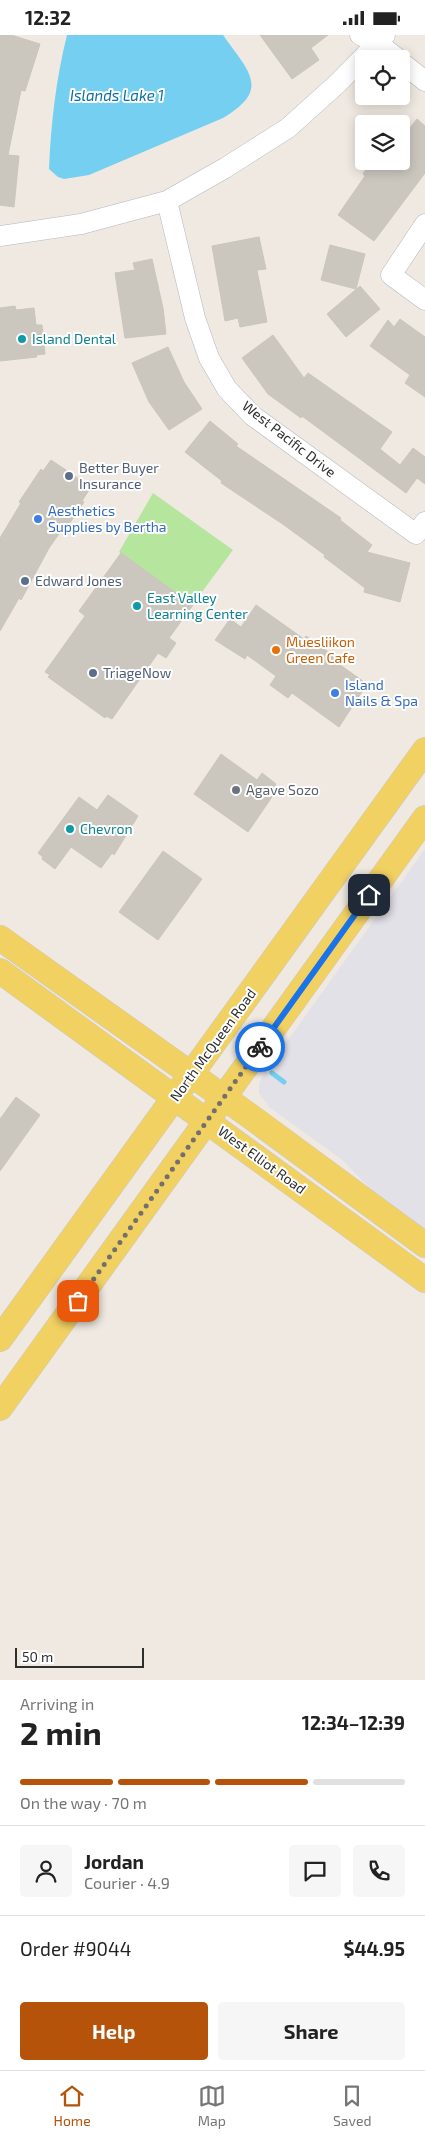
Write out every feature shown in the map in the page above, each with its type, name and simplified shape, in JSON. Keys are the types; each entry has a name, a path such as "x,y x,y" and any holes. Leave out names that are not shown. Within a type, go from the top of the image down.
{"main road":[{"name":"North McQueen Road","path":"0,1339 425,751"},
{"path":"0,1408 425,818"},
{"name":"West Elliot Road","path":"0,938 425,1245"},
{"name":"West Elliot Road","path":"0,971 425,1280"}],"street":[{"path":"0,236 80,225 167,201 225,168 288,128 338,83 374,37 388,50"},
{"path":"410,69 425,81"},
{"name":"West Pacific Drive","path":"167,201 195,318 209,358 227,389 254,415 420,528"},
{"path":"425,224 391,275 425,300"}],"shaded area":[{"path":"425,849 425,1229 376,1194 341,1159 269,1107 259,1093 259,1084 263,1075"}],"green space":[{"path":"153,493 233,550 196,600 190,596 187,601 119,552"}],"water":[{"name":"Islands Lake 1","path":"67,35 223,35 247,69 251,79 251,88 247,98 238,108 223,118 89,175 64,179 58,177 49,169 55,101"}],"building":[{"path":"0,35 11,35 40,44 25,91 21,90 8,155 19,156 14,207 0,205"},
{"path":"260,35 328,35 311,48 319,60 292,79"},
{"path":"417,119 425,126 425,173 374,241 338,215 365,176 363,174 366,170 410,170 410,128"},
{"path":"259,237 266,269 257,270 267,322 240,327 238,318 225,321 212,246"},
{"path":"330,245 365,254 356,289 321,280"},
{"path":"152,259 163,308 166,334 125,338 115,273 135,270 133,263"},
{"path":"360,286 380,309 346,337 327,314"},
{"name":"Island Dental","path":"15,306 16,310 34,308 36,325 42,325 45,354 36,355 37,357 0,361 0,308"},
{"path":"400,319 425,337 425,397 405,383 410,375 370,346 388,320 394,327"},
{"path":"273,335 304,378 308,373 392,432 380,449 400,465 413,448 425,457 425,484 417,478 406,493 302,416 301,418 268,394 242,358"},
{"path":"168,347 184,382 202,409 169,430 149,402 132,363"},
{"path":"210,421 238,444 236,446 341,518 340,520 372,545 367,552 410,563 400,602 364,592 365,588 324,557 325,555 221,483 222,481 185,452"},
{"path":"51,460 91,487 82,501 84,502 63,533 61,531 49,548 21,600 19,598 0,631 0,538 21,503 19,502 41,469 43,471"},
{"path":"121,553 193,605 169,638 176,643 166,658 158,653 112,719 106,716 105,718 48,677 50,675 45,672 85,616 79,611"},
{"path":"256,605 304,639 306,636 338,659 336,662 367,684 339,727 292,693 288,698 270,685 276,676 247,655 245,659 215,640 230,619 241,627"},
{"name":"Agave Sozo","path":"221,754 257,780 262,773 276,784 273,789 276,791 248,832 194,794"},
{"path":"108,795 138,816 114,855 112,853 101,868 71,847 55,869 42,859 43,857 38,853 79,797 97,810"},
{"name":"Chevron","path":"163,851 202,879 158,940 119,912"},
{"path":"16,1097 40,1115 0,1171 0,1119"}],"waterway":[{"path":"272,1073 284,1082"}],"way so far":[{"path":"78,1301 260,1047"}],"place":[{"name":"Island Dental","path":"22,339"},
{"name":"Better Buyer Insurance","path":"69,476"},
{"name":"Aesthetics Supplies by Bertha","path":"38,519"},
{"name":"Edward Jones","path":"25,581"},
{"name":"East Valley Learning Center","path":"137,606"},
{"name":"Muesliikon Green Cafe","path":"276,650"},
{"name":"TriageNow","path":"93,673"},
{"name":"Island Nails & Spa","path":"335,693"},
{"name":"Agave Sozo","path":"236,790"},
{"name":"Chevron","path":"70,829"}],"route":[{"path":"260,1047 369,895"}]}
